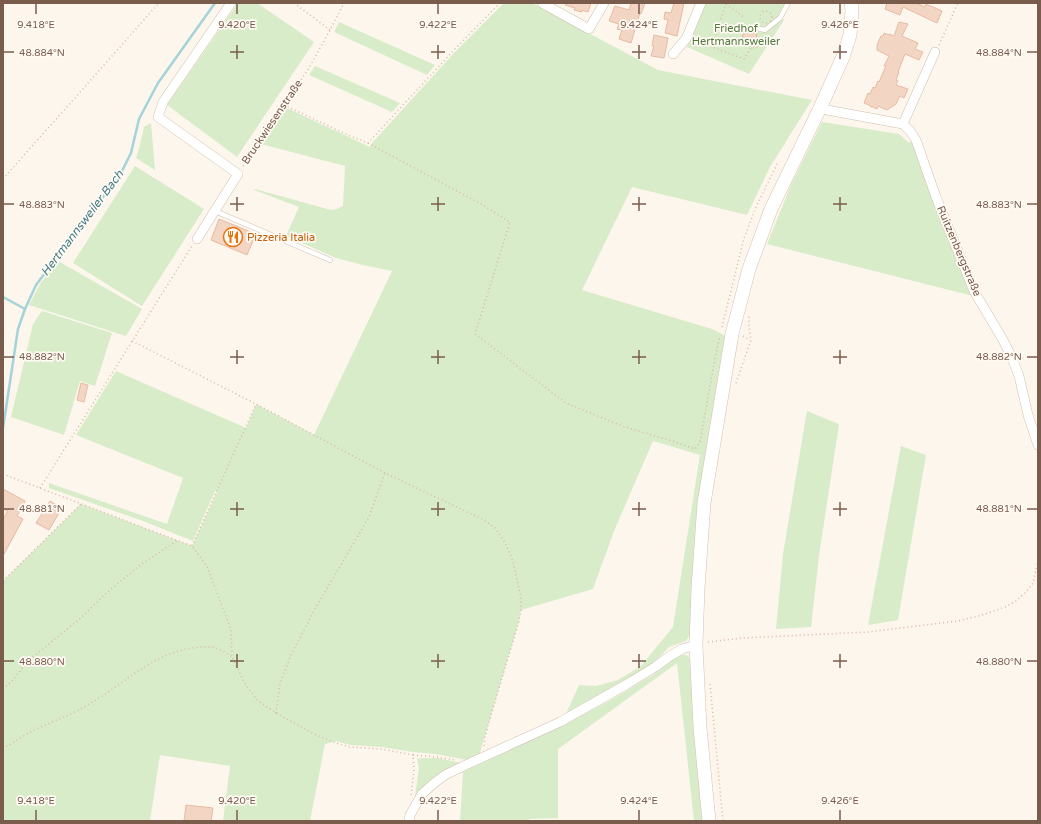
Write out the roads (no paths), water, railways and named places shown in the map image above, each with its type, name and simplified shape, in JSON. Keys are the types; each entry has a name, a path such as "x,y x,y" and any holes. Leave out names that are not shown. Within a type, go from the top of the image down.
{"street":[{"name":"Bruckwiesenstraße","path":"197,239 238,174 158,117 163,102 231,3"},
{"path":"542,3 589,29 604,3"},
{"path":"673,54 686,39 701,3"},
{"path":"709,821 700,728 696,645 698,588 704,503 732,334 749,269 771,209 843,57 850,35 852,10 851,3"},
{"path":"820,108 903,124 935,52"},
{"name":"Ruitzenbergstraße","path":"903,124 916,140 936,197 974,291 1012,358 1019,376 1028,415 1038,445"},
{"path":"409,821 410,815 422,794 446,775 484,756 560,722 629,683 682,649 696,645"}],"lane":[{"path":"762,30 780,18 788,3"},
{"path":"215,211 330,260"}],"waterway":[{"name":"Hertmannsweiler Bach","path":"3,428 18,329 36,285 121,173 131,153 139,119 158,83 215,3"},
{"path":"3,297 25,309"}],"place":[{"name":"Pizzeria Italia","path":"233,237"}],"park label":[{"name":"Friedhof Hertmannsweiler","path":"736,34"}]}
